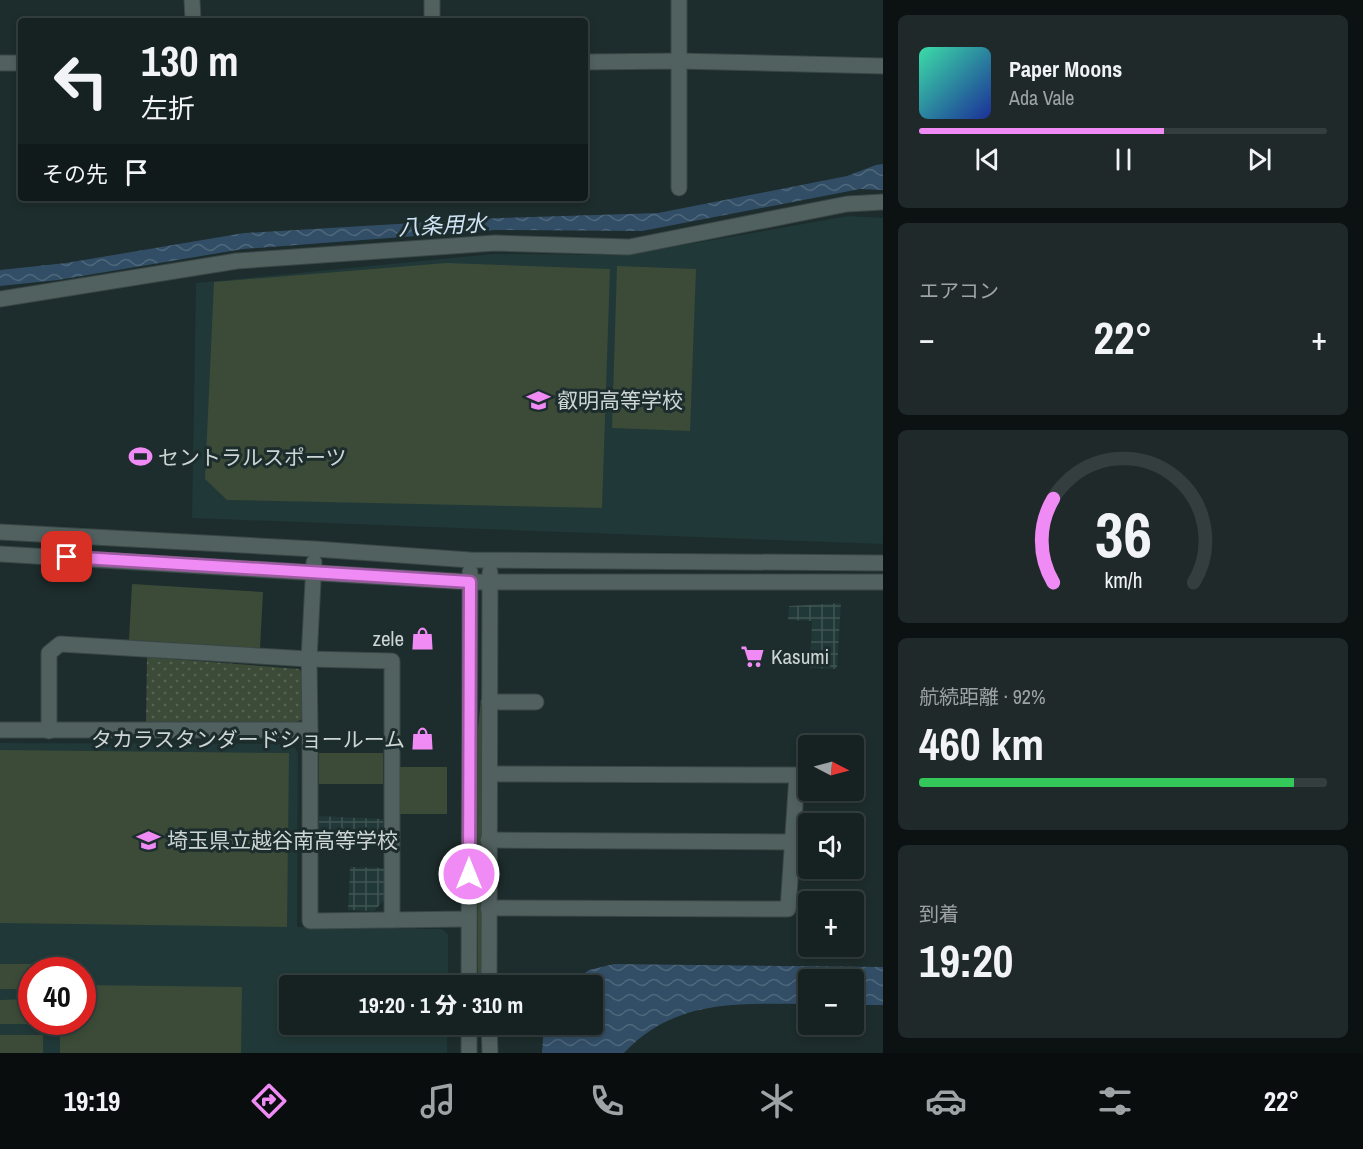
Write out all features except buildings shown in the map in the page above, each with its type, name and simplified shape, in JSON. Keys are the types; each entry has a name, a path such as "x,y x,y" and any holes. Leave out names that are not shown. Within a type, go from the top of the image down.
{"street":[{"path":"192,0 193,18"},
{"path":"432,0 432,18"},
{"path":"679,0 679,189"},
{"path":"588,62 883,66"},
{"path":"0,63 18,63"},
{"path":"0,299 237,261 495,243 629,248 847,204 883,202"},
{"path":"0,532 470,560 883,563"},
{"path":"315,549 309,659 310,921 469,919"},
{"path":"0,554 470,582 883,582"},
{"path":"469,975 470,560"},
{"path":"489,975 490,560"},
{"path":"49,731 49,653 60,644 309,659 392,661 392,920"},
{"path":"489,702 536,702"},
{"path":"0,730 310,730"},
{"path":"488,908 788,909 796,775 490,774"},
{"path":"488,840 792,842"},
{"path":"469,1035 469,1053"},
{"path":"489,1035 490,1053"}],"shaded area":[{"name":"叡明高等学校","path":"848,216 883,218 883,544 192,518 196,283 493,254 628,255"},
{"path":"841,603 837,669 810,668 812,621 788,620 789,606"},
{"name":"埼玉県立越谷南高等学校","path":"0,743 293,744 298,753 297,927 442,929 448,935 448,975 279,975 279,1035 447,1035 447,1053 0,1053"},
{"path":"319,816 383,819 383,845 318,843"},
{"path":"350,867 385,868 384,900 374,911 348,910"}],"green space":[{"path":"446,263 610,269 602,508 227,500 205,479 214,282"},
{"path":"617,266 696,269 690,431 612,428"},
{"path":"132,584 263,592 260,648 129,640"},
{"path":"147,657 299,669 304,676 304,718 297,722 146,723"},
{"path":"482,690 481,975 478,975 475,756"},
{"path":"0,750 289,753 287,927 0,923"},
{"path":"319,753 383,753 383,784 319,784"},
{"path":"398,767 447,767 447,814 398,814"},
{"path":"0,964 18,964 18,989 0,989"},
{"path":"96,985 242,987 241,1053 60,1053 60,1035 96,1035"},
{"path":"18,999 18,1024 0,1024 0,1000"},
{"path":"0,1035 43,1035 43,1053 0,1053"}],"water":[{"name":"八条用水","path":"883,164 883,190 860,189 642,231 495,230 243,249 58,280 0,286 0,270 66,263 244,233 498,218 658,213 847,176"},
{"path":"614,964 883,967 883,1005 864,1005 864,969 798,969 798,1004 734,1005 687,1013 665,1022 644,1035 624,1053 542,1053 543,1035 603,1035 603,975 582,975 589,970"}],"place":[{"name":"叡明高等学校","path":"539,400"},
{"name":"セントラルスポーツ","path":"140,457"},
{"name":"zele","path":"422,638"},
{"name":"Kasumi","path":"753,656"},
{"name":"タカラスタンダードショールーム","path":"423,739"},
{"name":"埼玉県立越谷南高等学校","path":"149,840"}],"route":[{"path":"67,557 470,582 469,874"}]}
